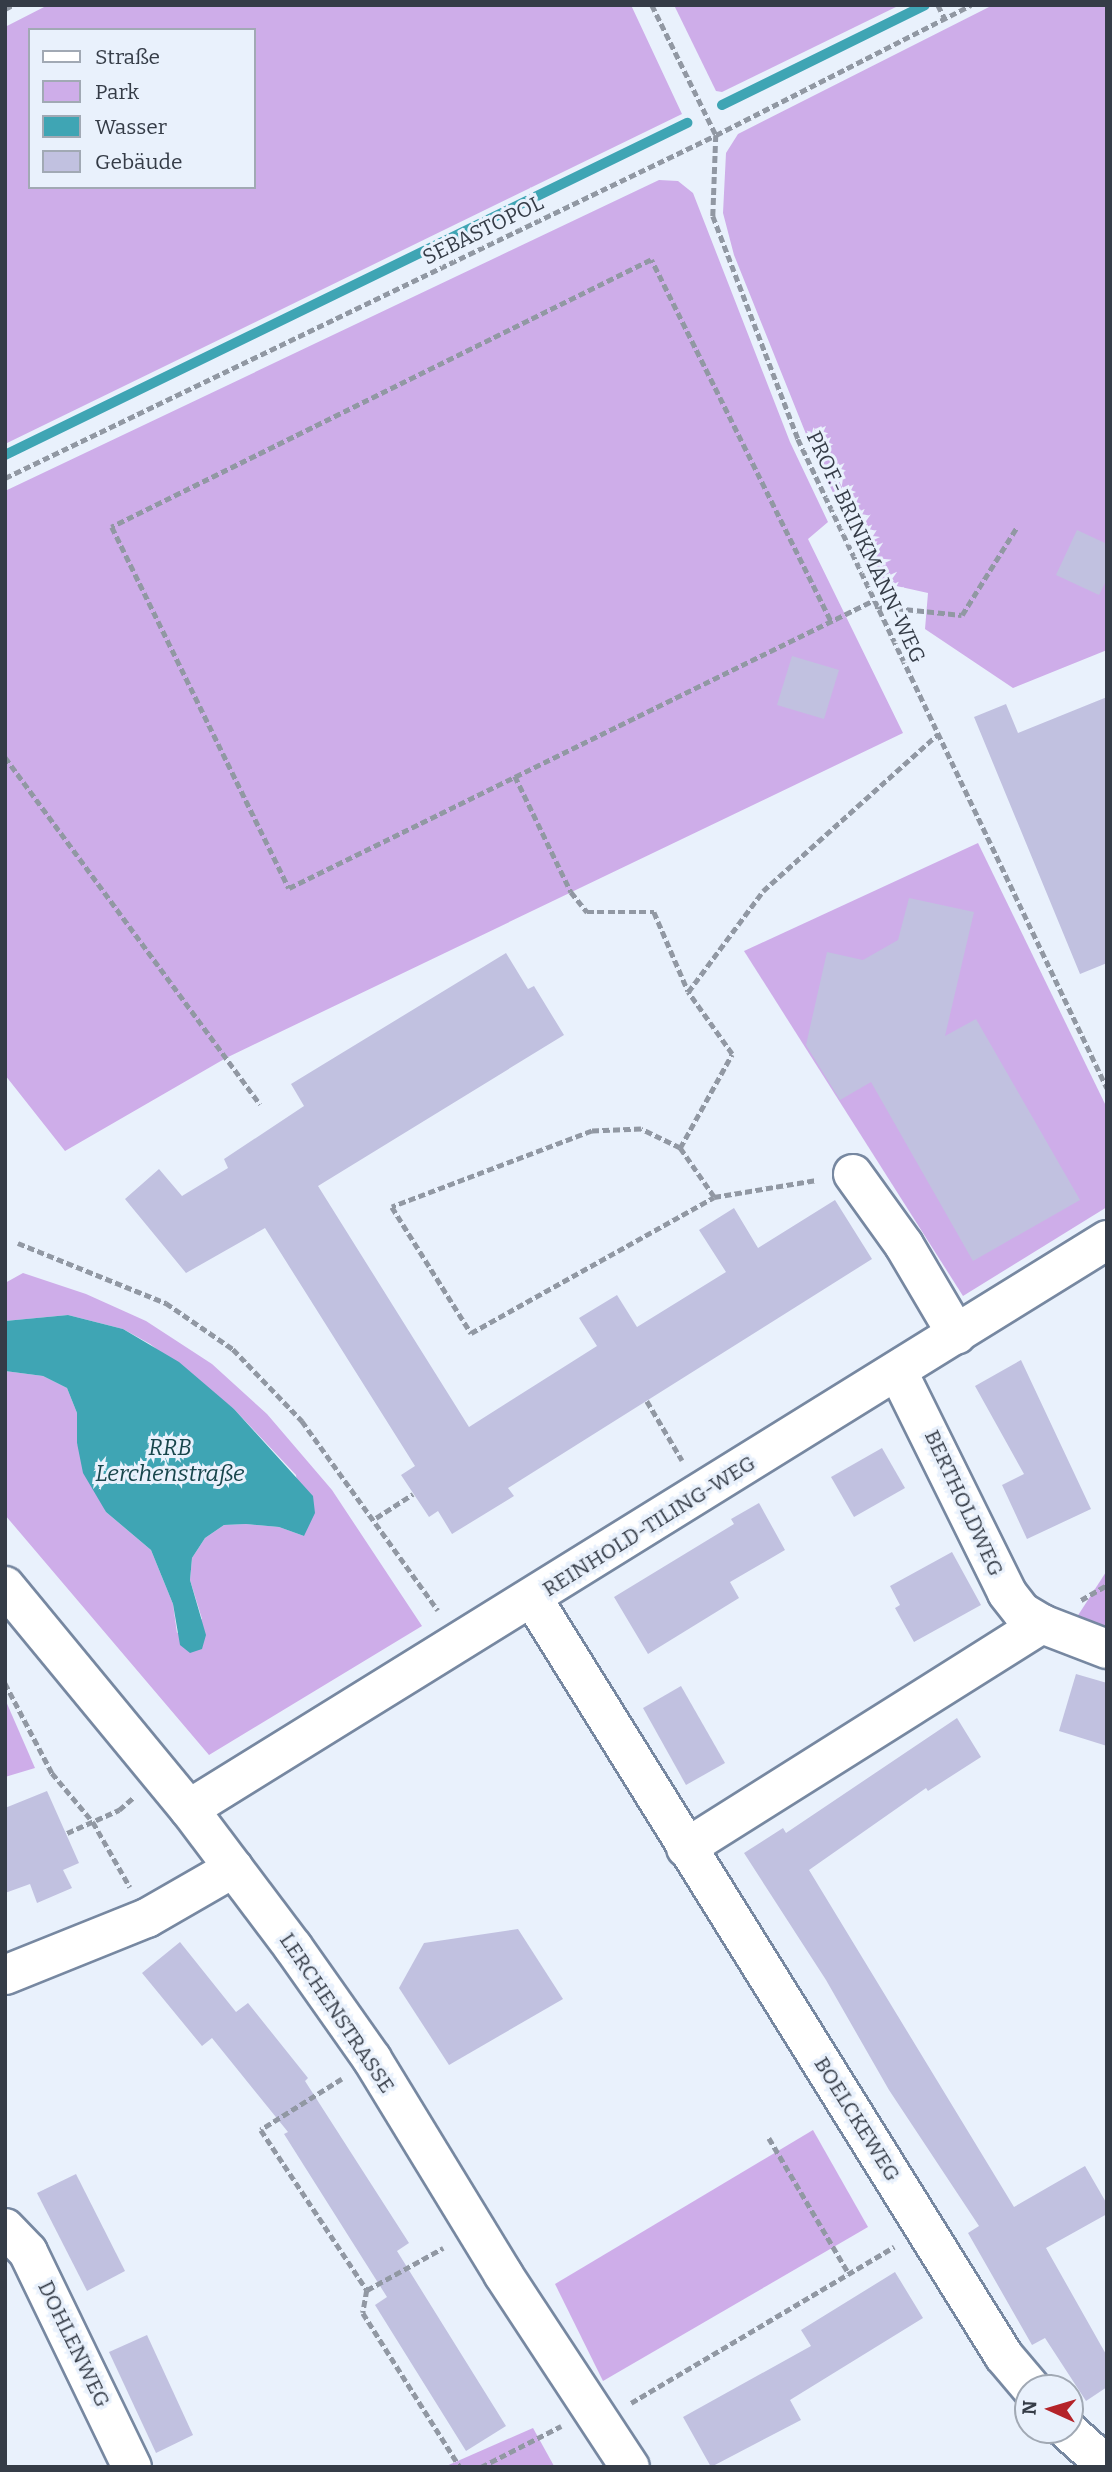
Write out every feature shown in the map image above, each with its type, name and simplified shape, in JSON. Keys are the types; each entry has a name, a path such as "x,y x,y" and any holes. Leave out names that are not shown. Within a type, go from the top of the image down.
{"street":[{"path":"853,1174 904,1245 957,1335"},
{"name":"REINHOLD-TILING-WEG","path":"189,1809 533,1599 1107,1240"},
{"name":"BERTHOLDWEG","path":"898,1372 1007,1593 1022,1612 1107,1650"},
{"name":"LERCHENSTRASSE","path":"5,1586 189,1809 372,2059 475,2229 596,2415 623,2465"},
{"name":"BOELCKEWEG","path":"533,1599 1004,2356 1019,2374"},
{"path":"686,1848 1042,1623"},
{"path":"5,1975 147,1918 234,1868"},
{"name":"DOHLENWEG","path":"5,2228 28,2252 132,2467"},
{"path":"1083,2444 1107,2466"}],"path":[{"path":"5,9 13,5"},
{"name":"PROF.-BRINKMANN-WEG","path":"652,5 716,135 713,216 728,263 798,439 873,604 1107,1088"},
{"name":"SEBASTOPOL","path":"5,478 716,135 971,5"},
{"path":"939,7 945,19"},
{"path":"830,620 651,260 112,527 289,888 830,620 873,604 962,615 1017,527"},
{"path":"688,992 763,891 938,734"},
{"path":"5,757 260,1104"},
{"path":"515,776 571,892 587,912 654,912 688,992 732,1054 680,1148"},
{"path":"714,1197 680,1148 641,1129 592,1131 392,1207 471,1333 714,1197 853,1174"},
{"path":"18,1242 166,1303 233,1349 302,1421 376,1518 460,1643"},
{"path":"647,1401 702,1493"},
{"path":"376,1518 413,1494"},
{"path":"5,1683 52,1773 93,1822 147,1918"},
{"path":"66,1833 119,1810 160,1776"},
{"path":"372,2059 261,2130 367,2290 363,2313 460,2467"},
{"path":"769,2138 849,2274"},
{"path":"481,2467 596,2415 849,2274 924,2226"},
{"path":"367,2290 475,2229"}],"green space":[{"path":"48,5 631,5 682,114 5,444 5,27"},
{"path":"674,5 900,5 722,92 716,91"},
{"path":"993,5 1107,5 1107,650 1013,688 925,629 928,593 874,581 808,439 734,255 723,213 726,153 738,134"},
{"path":"659,180 678,181 693,193 790,442 828,522 808,539 903,733 226,1058 65,1151 5,1075 5,491"},
{"path":"978,843 1107,1108 1107,1207 963,1296 744,951"},
{"path":"23,1273 86,1294 146,1321 212,1364 267,1414 332,1490 422,1626 209,1755 5,1515 5,1371 43,1376 67,1388 77,1413 77,1443 106,1512 151,1550 173,1604 177,1633 202,1619 190,1580 192,1558 205,1538 224,1525 246,1524 279,1527 304,1536 296,1475 234,1409 150,1344 123,1329 68,1315 5,1321 5,1283"},
{"path":"5,1699 35,1768 5,1777"},
{"path":"813,2130 868,2227 603,2381 555,2284"},
{"path":"533,2428 554,2466 444,2467"}],"shaded area":[{"path":"1106,1572 1107,1629 1075,1620"}],"water":[{"name":"RRB Lerchenstraße","path":"68,1315 123,1329 179,1362 234,1409 313,1496 315,1513 304,1536 279,1527 246,1524 224,1525 205,1538 192,1558 190,1580 206,1635 202,1649 190,1653 180,1645 173,1604 151,1550 106,1512 83,1473 77,1443 77,1413 67,1388 43,1376 5,1371 5,1321"}],"building":[{"path":"1077,530 1107,544 1107,579 1099,595 1056,575"},
{"path":"792,656 839,670 824,719 777,705"},
{"path":"1107,697 1107,963 1080,974 974,717 1006,704 1018,733"},
{"path":"909,898 974,912 945,1036 976,1019 1080,1200 973,1261 871,1082 840,1100 806,1045 827,952 863,960 898,940"},
{"path":"506,953 528,989 534,986 564,1035 318,1186 469,1427 597,1346 579,1318 617,1295 637,1327 726,1272 699,1230 734,1208 758,1248 835,1200 872,1259 508,1488 514,1496 452,1534 438,1511 429,1517 401,1475 415,1466 265,1228 186,1273 125,1199 159,1169 182,1196 228,1168 224,1159 304,1106 291,1084"},
{"path":"1021,1360 1091,1509 1027,1539 1002,1485 1024,1474 975,1386"},
{"path":"882,1448 905,1488 854,1517 831,1477"},
{"path":"759,1503 785,1550 730,1582 739,1598 648,1654 614,1597 734,1524 731,1519"},
{"path":"952,1552 981,1605 914,1642 895,1608 900,1605 890,1586"},
{"path":"1076,1674 1107,1683 1107,1746 1059,1731"},
{"path":"681,1686 725,1763 686,1785 643,1708"},
{"path":"957,1718 981,1757 928,1791 926,1788 809,1870 1014,2207 1085,2166 1107,2204 1107,2214 1046,2248 1107,2356 1107,2387 1086,2401 1084,2374 1068,2374 1045,2338 1032,2345 968,2233 979,2226 889,2090 826,1980 744,1853 783,1828 786,1833"},
{"path":"47,1791 79,1863 63,1870 72,1888 37,1903 30,1884 5,1893 5,1808"},
{"path":"518,1929 563,1999 449,2065 399,1988 424,1943"},
{"path":"180,1942 236,2012 248,2003 308,2078 305,2081 409,2243 397,2251 506,2426 466,2451 375,2305 387,2297 284,2134 288,2132 212,2038 202,2046 142,1973"},
{"path":"76,2174 125,2271 87,2291 37,2193"},
{"path":"895,2272 923,2318 790,2400 801,2420 711,2467 683,2417 811,2346 801,2330"},
{"path":"147,2335 193,2435 156,2453 109,2352"}],"waterway":[{"path":"722,105 925,5"},
{"path":"5,455 687,123"}]}
